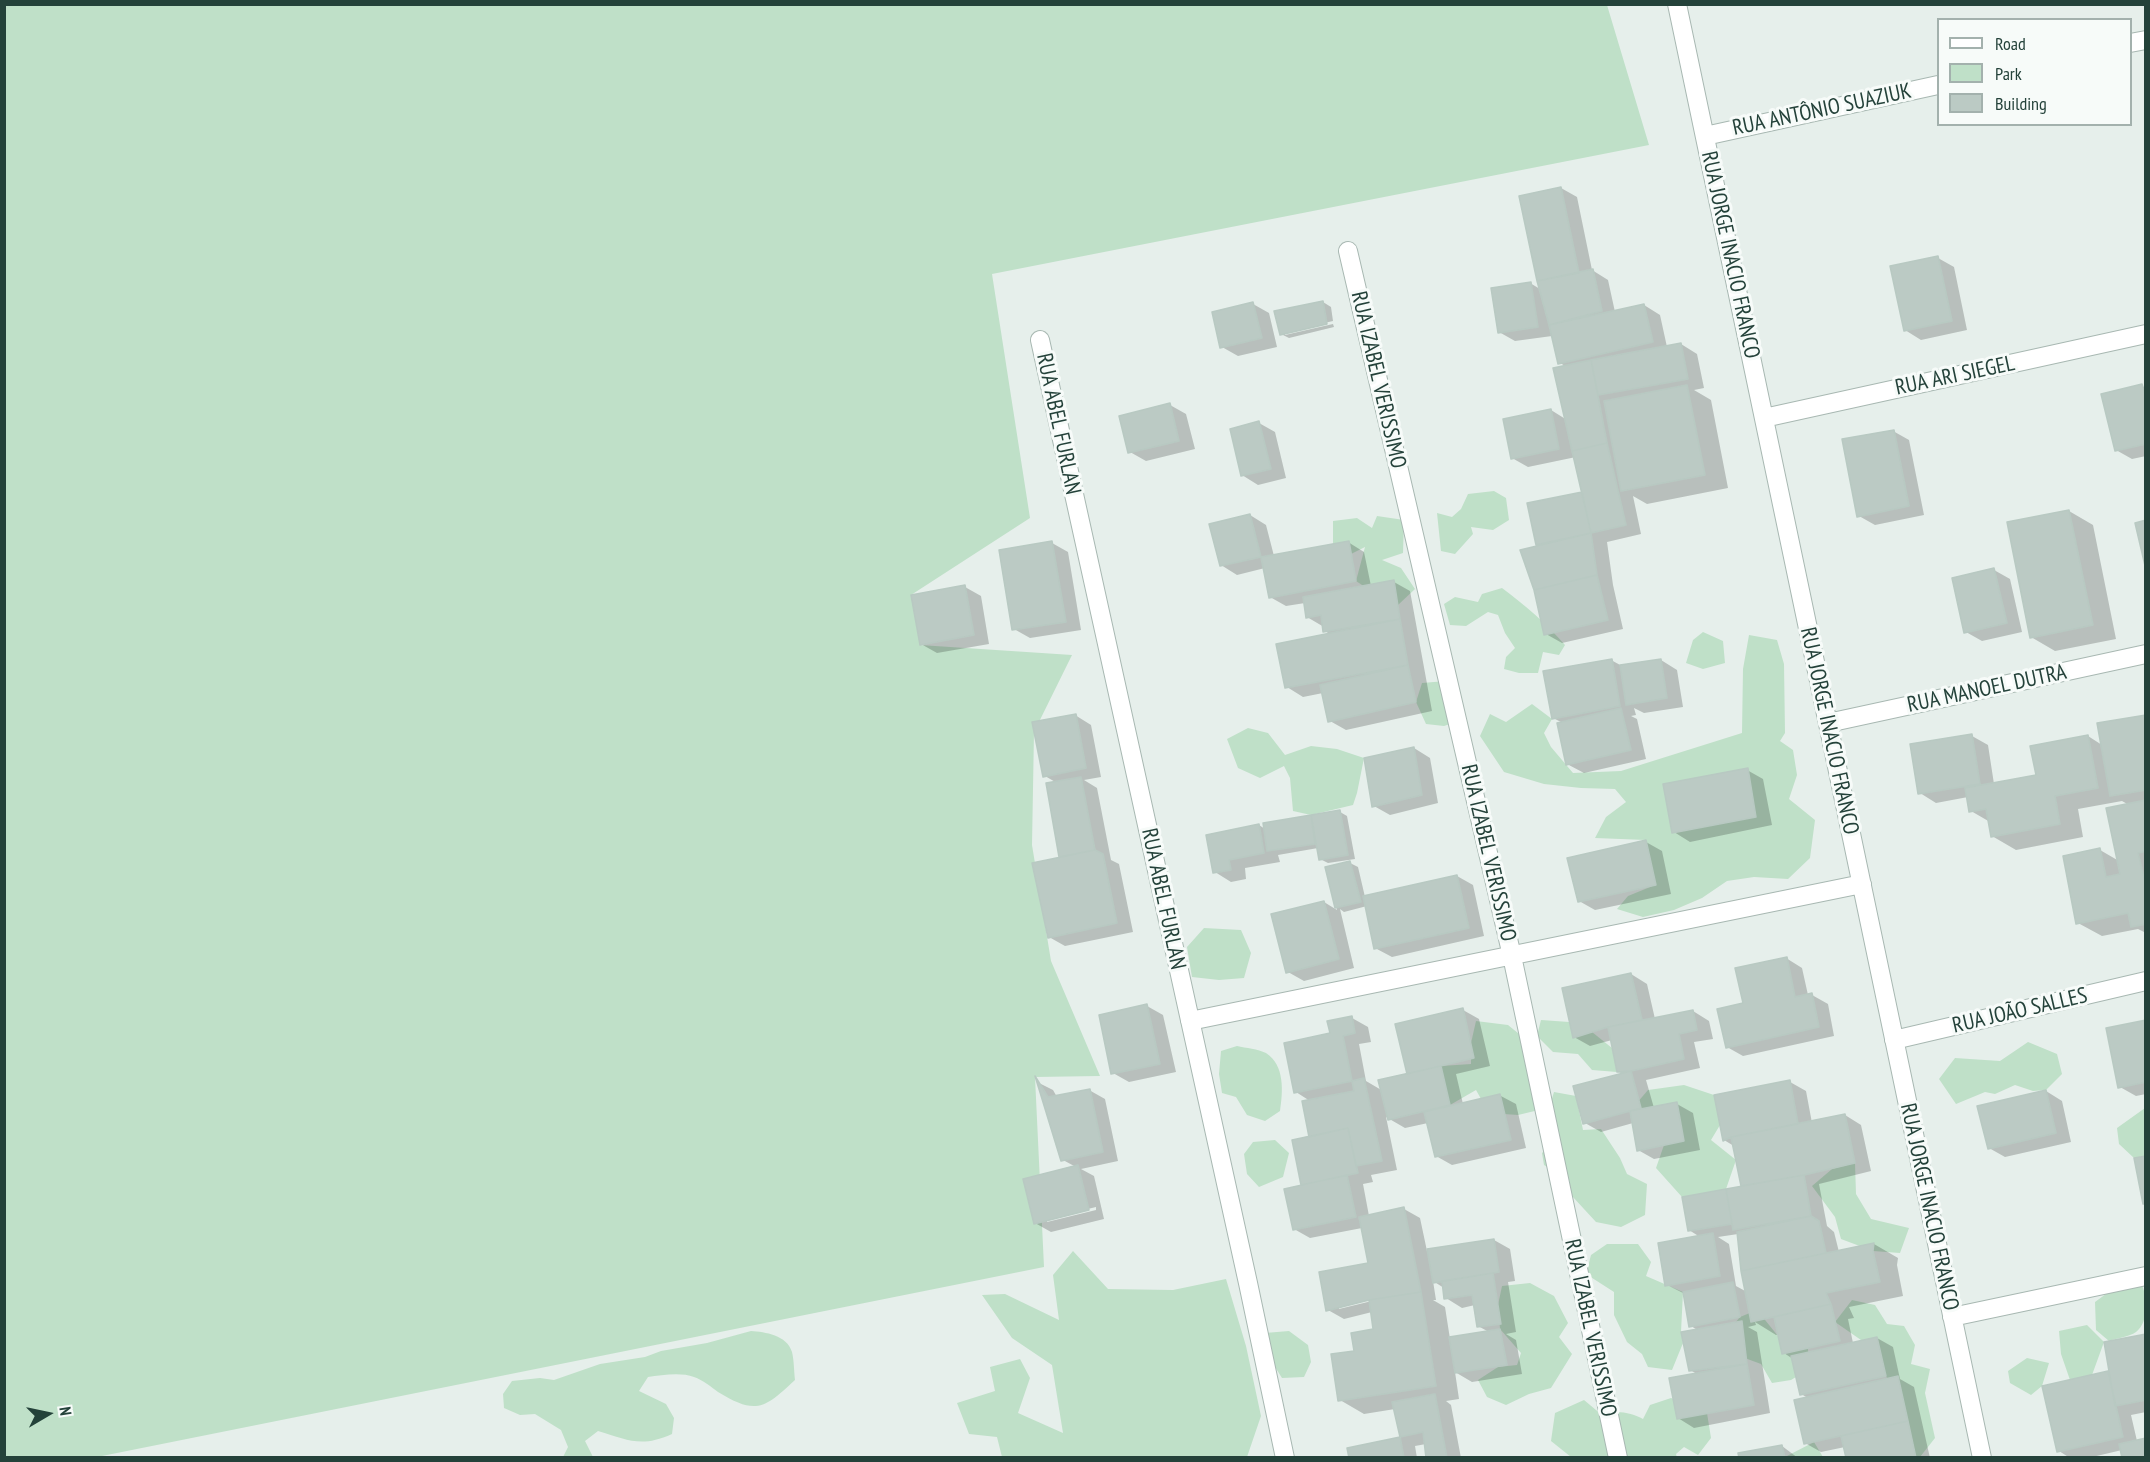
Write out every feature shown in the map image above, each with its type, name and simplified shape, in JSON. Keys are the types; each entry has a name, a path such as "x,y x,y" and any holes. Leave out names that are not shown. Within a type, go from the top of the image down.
{"street":[{"name":"RUA JORGE INACIO FRANCO","path":"1677,4 1982,1458"},
{"name":"RUA ANTÔNIO SUAZIUK","path":"1705,136 1937,85"},
{"name":"RUA IZABEL VERISSIMO","path":"1348,251 1512,956 1618,1458"},
{"name":"RUA ARI SIEGEL","path":"1764,418 2145,334"},
{"name":"RUA ABEL FURLAN","path":"1040,340 1285,1458"},
{"name":"RUA MANOEL DUTRA","path":"1828,723 2145,654"},
{"path":"1190,1021 1862,884"},
{"name":"RUA JOÃO SALLES","path":"1894,1040 2145,981"},
{"path":"1952,1317 2145,1276"}],"green space":[{"path":"5,5 1607,5 1649,145 992,274 1030,518 911,595 920,645 1072,655 1034,732 1032,845 1051,961 1100,1076 1035,1077 1044,1267 97,1457 5,1458"},
{"path":"1494,491 1506,498 1509,520 1493,530 1471,527 1473,534 1455,554 1441,551 1437,513 1452,517 1461,509 1468,494"},
{"path":"1377,516 1404,520 1403,553 1382,560 1401,568 1415,589 1398,605 1356,581 1365,547 1351,554 1333,544 1333,521 1357,518 1372,528"},
{"path":"1502,588 1535,615 1565,645 1559,655 1543,652 1538,673 1519,673 1504,669 1506,657 1515,648 1505,633 1498,615 1488,612 1466,626 1450,625 1444,604 1455,597 1478,602 1482,594"},
{"path":"1703,632 1723,641 1725,663 1703,669 1686,663 1693,640"},
{"path":"1749,635 1777,640 1784,664 1785,733 1780,741 1793,750 1797,775 1789,799 1815,820 1810,858 1788,879 1754,877 1727,881 1702,898 1674,910 1643,917 1617,909 1628,896 1655,885 1646,840 1595,838 1606,817 1626,802 1615,789 1544,784 1504,772 1480,736 1490,714 1506,722 1532,704 1552,719 1544,733 1551,747 1573,773 1621,771 1742,733 1743,669"},
{"path":"1446,681 1456,722 1444,726 1426,724 1416,702 1422,683"},
{"path":"1248,728 1268,733 1285,755 1311,746 1337,749 1364,758 1353,805 1311,815 1293,811 1290,778 1284,766 1260,778 1238,768 1227,739"},
{"path":"1204,928 1241,930 1251,953 1244,978 1219,980 1192,977 1187,947"},
{"path":"1541,1020 1569,1022 1592,1032 1612,1048 1617,1072 1592,1070 1578,1054 1553,1052 1537,1036"},
{"path":"1476,1021 1508,1025 1529,1042 1527,1071 1538,1083 1543,1109 1518,1115 1489,1113 1476,1090 1450,1105 1441,1066 1471,1064 1471,1043"},
{"path":"2028,1042 2057,1054 2062,1074 2046,1090 2033,1091 2015,1085 1995,1094 1985,1092 1956,1104 1939,1079 1955,1058 2000,1061"},
{"path":"1237,1046 1266,1053 1277,1064 1280,1072 1282,1096 1280,1111 1265,1121 1247,1115 1236,1097 1222,1093 1219,1074 1221,1051"},
{"path":"1684,1085 1714,1095 1720,1125 1711,1140 1736,1160 1726,1189 1704,1202 1682,1197 1656,1168 1664,1145 1684,1141 1677,1102 1630,1111 1648,1090"},
{"path":"1554,1092 1576,1096 1583,1130 1601,1129 1620,1158 1627,1174 1647,1184 1645,1215 1621,1227 1596,1222 1572,1196 1569,1180 1544,1165 1542,1153 1553,1142 1547,1115"},
{"path":"2145,1108 2145,1156 2134,1158 2119,1144 2117,1128"},
{"path":"1275,1140 1289,1153 1283,1177 1259,1187 1247,1174 1244,1154 1253,1142"},
{"path":"1855,1163 1856,1194 1871,1219 1909,1228 1900,1253 1873,1251 1841,1239 1835,1217 1812,1186 1832,1169"},
{"path":"1607,1244 1638,1244 1651,1262 1646,1276 1683,1292 1681,1332 1683,1343 1672,1370 1648,1367 1642,1354 1627,1342 1614,1315 1614,1292 1586,1274 1591,1255"},
{"path":"1073,1251 1108,1289 1173,1290 1226,1279 1246,1346 1261,1416 1247,1457 1002,1457 997,1437 969,1434 957,1403 995,1391 990,1367 1020,1359 1030,1378 1018,1413 1063,1433 1052,1365 1012,1338 982,1295 1005,1294 1059,1320 1053,1275"},
{"path":"2139,1279 2146,1299 2144,1321 2133,1334 2109,1341 2096,1330 2095,1302 2121,1283"},
{"path":"1530,1283 1554,1296 1568,1323 1559,1337 1572,1354 1551,1388 1529,1394 1506,1405 1487,1397 1478,1380 1498,1367 1517,1365 1521,1353 1500,1329 1498,1305 1502,1286"},
{"path":"1852,1300 1875,1305 1887,1324 1904,1326 1915,1345 1911,1364 1930,1369 1925,1393 1935,1438 1920,1457 1916,1457 1908,1421 1886,1376 1861,1340 1835,1322"},
{"path":"1757,1310 1778,1336 1793,1336 1808,1349 1809,1369 1791,1380 1772,1383 1761,1364 1731,1353 1727,1333 1740,1317"},
{"path":"2087,1325 2104,1342 2092,1375 2070,1380 2061,1354 2059,1331"},
{"path":"751,1331 781,1338 789,1346 794,1362 795,1380 767,1403 751,1406 731,1399 689,1375 671,1374 648,1377 639,1391 666,1404 674,1418 672,1434 652,1441 635,1441 598,1431 585,1441 593,1457 563,1457 568,1447 561,1430 535,1414 520,1415 504,1408 503,1394 512,1381 540,1378 554,1380 600,1364 645,1357 661,1351 707,1343"},
{"path":"1289,1331 1308,1345 1311,1362 1304,1377 1282,1378 1270,1359 1265,1333"},
{"path":"2027,1358 2049,1363 2042,1386 2031,1395 2010,1383 2008,1371"},
{"path":"1671,1398 1707,1413 1711,1438 1698,1455 1684,1447 1676,1454 1677,1458 1571,1457 1551,1441 1555,1413 1584,1400 1602,1415 1623,1412 1643,1419 1650,1405"},
{"path":"1814,1442 1823,1457 1785,1457"}],"building":[{"path":"1561,187 1579,273 1537,281 1519,196"},
{"path":"1938,256 1952,321 1904,331 1890,266"},
{"path":"1593,269 1602,311 1549,325 1537,281"},
{"path":"1531,282 1538,327 1498,333 1491,288"},
{"path":"1323,301 1327,324 1280,335 1274,311"},
{"path":"1253,302 1262,338 1220,348 1212,312"},
{"path":"1644,304 1653,342 1558,364 1549,325"},
{"path":"1681,343 1688,379 1598,395 1591,360"},
{"path":"1591,360 1607,443 1572,451 1553,368"},
{"path":"2142,384 2146,397 2146,444 2115,451 2101,394"},
{"path":"1687,385 1705,475 1621,491 1604,401"},
{"path":"1170,403 1179,441 1128,453 1119,416"},
{"path":"1551,409 1559,449 1511,459 1503,419"},
{"path":"1259,421 1271,469 1241,476 1230,429"},
{"path":"1894,430 1909,506 1857,517 1842,439"},
{"path":"1607,443 1626,525 1591,533 1572,451"},
{"path":"1582,492 1591,533 1536,545 1527,503"},
{"path":"2069,510 2093,625 2030,638 2007,522"},
{"path":"1250,514 1261,557 1220,566 1209,524"},
{"path":"2146,520 2146,570 2135,523"},
{"path":"1591,533 1597,575 1534,590 1520,550"},
{"path":"1052,541 1066,622 1012,630 999,550"},
{"path":"1349,541 1356,581 1269,598 1261,557"},
{"path":"1994,568 2007,623 1964,633 1952,578"},
{"path":"1597,575 1608,620 1544,635 1534,590"},
{"path":"1394,580 1400,619 1323,632 1321,615 1306,618 1303,597"},
{"path":"965,585 974,635 920,645 911,595"},
{"path":"1400,619 1408,665 1285,688 1276,644"},
{"path":"1612,659 1620,706 1552,719 1543,671"},
{"path":"1661,659 1667,698 1626,705 1620,665"},
{"path":"1408,665 1416,702 1328,722 1320,685"},
{"path":"1621,708 1631,750 1566,765 1557,723"},
{"path":"1076,714 1086,768 1043,777 1032,722"},
{"path":"2146,715 2146,790 2110,796 2097,723"},
{"path":"1972,734 1980,784 1918,794 1910,744"},
{"path":"2088,735 2098,788 2055,796 2060,824 1991,837 1986,809 1969,812 1965,788 2036,775 2030,746"},
{"path":"1414,747 1422,795 1372,807 1364,758"},
{"path":"1748,768 1756,817 1672,833 1663,784"},
{"path":"1081,777 1095,850 1059,857 1046,783"},
{"path":"2146,800 2146,851 2138,853 2146,886 2146,924 2131,927 2128,913 2076,924 2063,856 2100,848 2106,877 2120,874 2106,808"},
{"path":"1340,810 1348,855 1319,860 1311,815"},
{"path":"1311,815 1315,844 1267,851 1263,823"},
{"path":"1259,824 1264,853 1229,860 1231,870 1213,873 1206,835"},
{"path":"1646,840 1656,885 1578,902 1567,858"},
{"path":"1095,850 1103,854 1117,923 1048,938 1032,863"},
{"path":"1350,861 1361,902 1335,908 1325,867"},
{"path":"1457,875 1469,928 1374,949 1363,896"},
{"path":"1324,901 1339,959 1286,973 1271,914"},
{"path":"1787,957 1795,997 1812,993 1819,1027 1726,1048 1717,1009 1743,1003 1735,968"},
{"path":"1631,973 1642,1020 1608,1027 1573,1038 1562,988"},
{"path":"1147,1004 1160,1064 1111,1074 1099,1015"},
{"path":"1463,1008 1474,1058 1407,1074 1395,1024"},
{"path":"1693,1010 1697,1030 1679,1034 1684,1059 1617,1072 1608,1027"},
{"path":"1352,1016 1355,1033 1343,1036 1352,1081 1294,1093 1284,1043 1330,1033 1327,1021"},
{"path":"2146,1020 2146,1082 2118,1088 2106,1028"},
{"path":"1441,1066 1450,1105 1388,1120 1378,1080"},
{"path":"1631,1071 1641,1108 1583,1124 1573,1086"},
{"path":"1035,1076 1048,1097 1090,1089 1103,1152 1061,1161"},
{"path":"1364,1078 1382,1161 1356,1166 1348,1128 1309,1137 1302,1101 1354,1091 1352,1081"},
{"path":"1790,1080 1798,1124 1731,1137 1723,1141 1714,1095"},
{"path":"2046,1090 2056,1133 1988,1149 1977,1106"},
{"path":"1500,1094 1511,1140 1435,1157 1424,1112"},
{"path":"1677,1102 1684,1141 1637,1151 1630,1111"},
{"path":"1845,1114 1855,1163 1741,1186 1731,1137"},
{"path":"1348,1128 1358,1173 1301,1185 1292,1140"},
{"path":"2146,1156 2146,1204 2143,1204 2134,1158"},
{"path":"1078,1165 1089,1210 1034,1224 1023,1179"},
{"path":"1347,1175 1356,1217 1293,1230 1284,1189"},
{"path":"1804,1175 1811,1216 1733,1230 1726,1189"},
{"path":"1726,1189 1732,1224 1688,1231 1682,1197"},
{"path":"1404,1207 1421,1292 1369,1300 1326,1311 1319,1272 1368,1263 1359,1217"},
{"path":"1811,1216 1819,1221 1826,1253 1741,1271 1737,1232"},
{"path":"1713,1233 1720,1276 1665,1286 1658,1243"},
{"path":"1494,1239 1499,1272 1433,1283 1427,1249"},
{"path":"1874,1243 1873,1251 1880,1282 1826,1293 1831,1304 1751,1322 1741,1271"},
{"path":"1493,1273 1501,1324 1477,1327 1472,1295 1444,1299 1442,1281"},
{"path":"1733,1282 1740,1317 1689,1327 1683,1292"},
{"path":"1421,1292 1436,1386 1338,1401 1331,1354 1354,1351 1351,1333 1373,1329 1369,1300"},
{"path":"1831,1304 1840,1341 1782,1354 1774,1317"},
{"path":"1742,1321 1747,1364 1689,1371 1681,1332"},
{"path":"1500,1329 1507,1365 1455,1373 1449,1337"},
{"path":"2146,1334 2146,1400 2115,1406 2104,1342"},
{"path":"1877,1337 1886,1376 1800,1395 1791,1356"},
{"path":"1747,1364 1754,1405 1677,1419 1669,1378"},
{"path":"2108,1371 2123,1437 2057,1452 2042,1386"},
{"path":"1898,1376 1908,1421 1804,1444 1794,1400"},
{"path":"1435,1394 1447,1458 1426,1458 1423,1432 1400,1437 1392,1402"},
{"path":"1908,1421 1916,1458 1846,1458 1841,1436"},
{"path":"1400,1437 1404,1458 1349,1458 1347,1448"},
{"path":"2146,1438 2146,1458 2122,1458 2119,1444"},
{"path":"1782,1445 1785,1458 1739,1458 1738,1453"}]}
